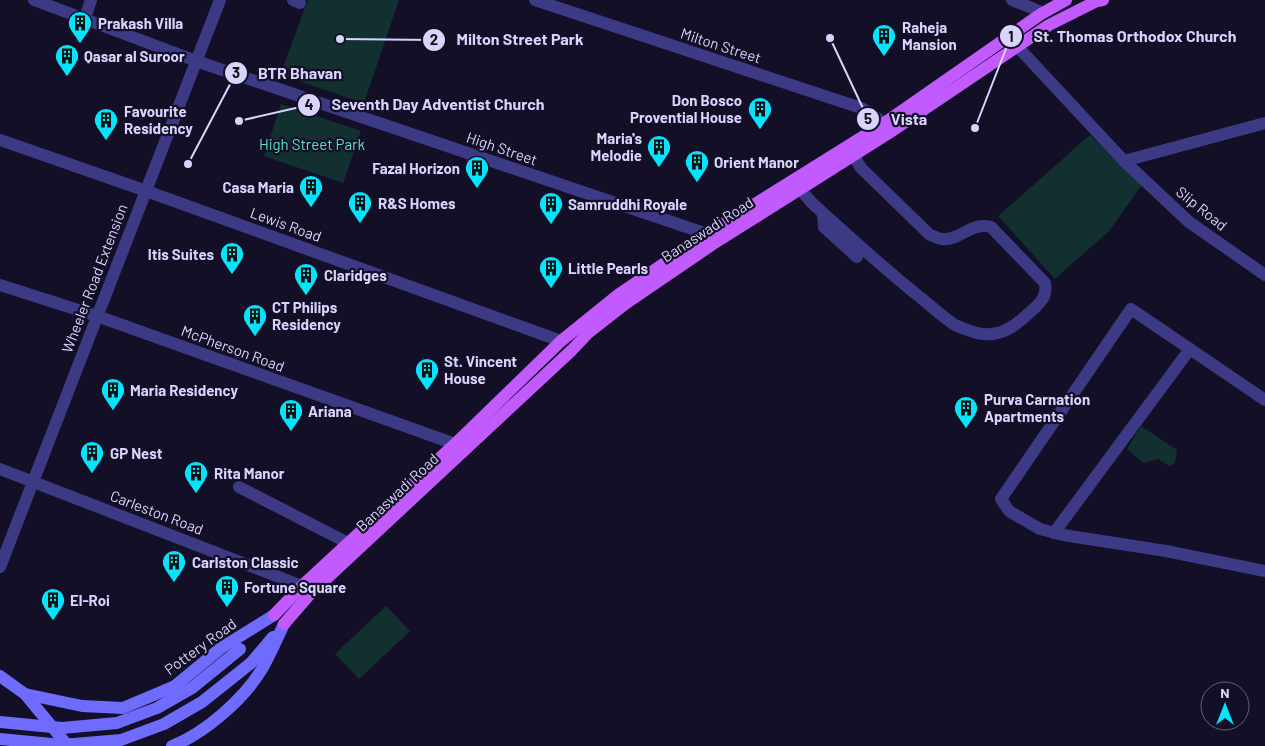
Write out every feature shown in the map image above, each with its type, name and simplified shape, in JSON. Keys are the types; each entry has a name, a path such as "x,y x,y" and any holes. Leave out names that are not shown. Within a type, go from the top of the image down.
{"main road":[{"name":"Banaswadi Road","path":"274,615 302,586 455,444 561,341 618,295 706,234 886,128 1014,41 1042,14 1065,0"},
{"name":"Banaswadi Road","path":"1014,41 1049,26 1097,1 1103,0"},
{"path":"1042,14 1049,26"},
{"name":"Banaswadi Road","path":"284,624 310,594 588,334 624,304 853,156 886,128"},
{"path":"0,722 62,728 117,723 157,708 192,688 240,649 274,615"},
{"name":"Pottery Road","path":"25,694 82,706 123,708 175,686 221,648 274,615"},
{"path":"0,739 62,745 121,740 164,724 202,702 251,663 284,624"},
{"path":"172,746 186,741 235,704 261,670 284,624"},
{"name":"Pottery Road","path":"0,676 25,694 68,746"}],"street":[{"name":"High Street","path":"34,0 195,60 706,234"},
{"path":"86,18 91,0"},
{"name":"Wheeler Road Extension","path":"0,567 195,60 220,0"},
{"name":"Milton Street","path":"535,0 861,108 886,128"},
{"path":"1012,0 1042,14"},
{"path":"1065,0 1070,15"},
{"name":"Slip Road","path":"1014,41 1124,161 1189,222 1265,275"},
{"path":"1124,161 1265,123"},
{"name":"Lewis Road","path":"0,140 145,190 561,341"},
{"path":"800,189 823,213 908,288 944,317 964,329 983,334 1005,331 1019,322 1045,296 1045,283 991,226 976,226 952,238 942,239 930,235 861,168 853,156"},
{"path":"823,213 824,227 857,257"},
{"name":"McPherson Road","path":"0,285 97,316 455,444"},
{"path":"1265,400 1131,308 1001,499 1009,511 1040,529 1054,533 1166,551 1265,572"},
{"path":"1054,533 1190,349"},
{"name":"Carleston Road","path":"0,470 302,586"},
{"path":"239,487 348,543"}],"green space":[{"path":"308,0 399,0 364,103 280,75"},
{"name":"High Street Park","path":"281,104 361,131 343,183 264,156"},
{"path":"1090,135 1142,185 1109,231 1055,279 998,216"},
{"path":"1141,426 1177,450 1175,463 1169,466 1158,459 1143,463 1127,449"},
{"path":"386,606 410,631 359,679 335,654"}],"place":[{"name":"Vista","path":"830,38"},
{"name":"Milton Street Park","path":"340,39"},
{"name":"Prakash Villa","path":"80,44"},
{"name":"Raheja Mansion","path":"884,57"},
{"name":"Qasar al Suroor","path":"67,77"},
{"name":"Seventh Day Adventist Church","path":"239,121"},
{"name":"St. Thomas Orthodox Church","path":"975,128"},
{"name":"Don Bosco Provential House","path":"760,130"},
{"name":"Favourite Residency","path":"106,141"},
{"name":"BTR Bhavan","path":"188,164"},
{"name":"Maria's Melodie","path":"659,168"},
{"name":"Orient Manor","path":"697,183"},
{"name":"Fazal Horizon","path":"477,189"},
{"name":"Casa Maria","path":"311,208"},
{"name":"R&S Homes","path":"360,224"},
{"name":"Samruddhi Royale","path":"551,225"},
{"name":"Itis Suites","path":"232,275"},
{"name":"Little Pearls","path":"551,289"},
{"name":"Claridges","path":"306,296"},
{"name":"CT Philips Residency","path":"255,337"},
{"name":"St. Vincent House","path":"427,391"},
{"name":"Maria Residency","path":"113,411"},
{"name":"Purva Carnation Apartments","path":"966,429"},
{"name":"Ariana","path":"291,432"},
{"name":"GP Nest","path":"92,474"},
{"name":"Rita Manor","path":"196,494"},
{"name":"Carlston Classic","path":"174,583"},
{"name":"Fortune Square","path":"227,608"},
{"name":"El-Roi","path":"53,621"}]}
